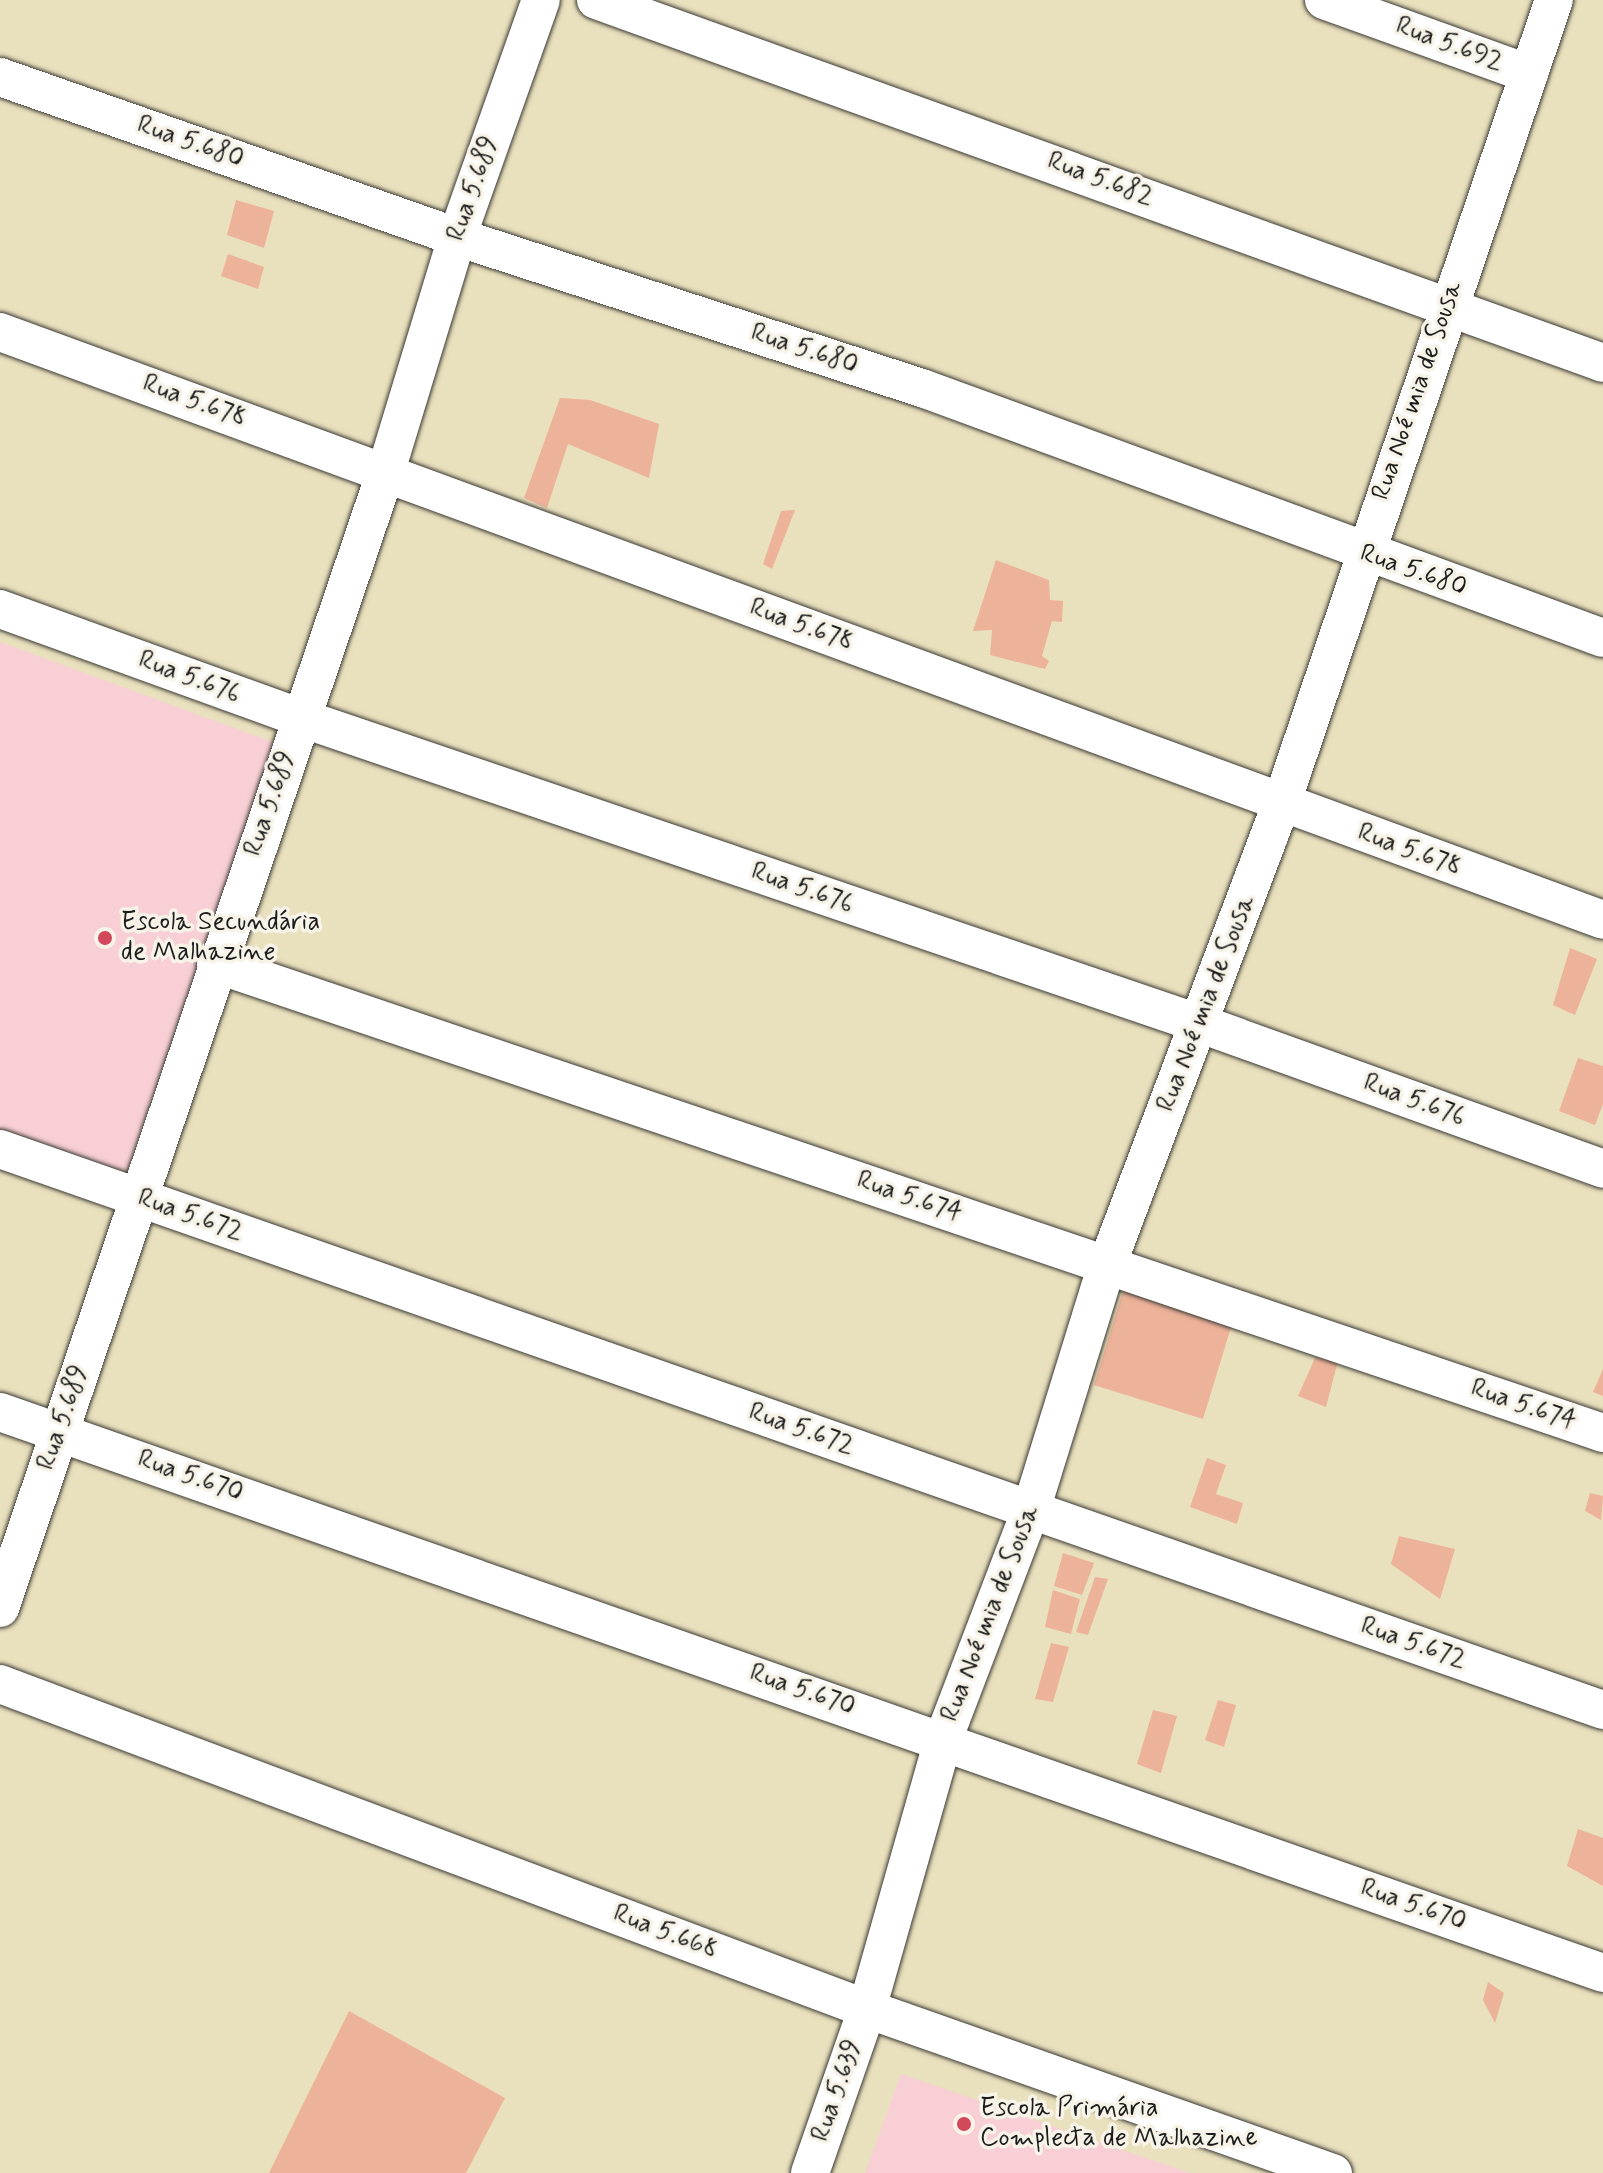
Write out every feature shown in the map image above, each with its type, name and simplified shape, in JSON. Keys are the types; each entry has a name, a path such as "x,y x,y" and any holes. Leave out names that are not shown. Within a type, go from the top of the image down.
{"street":[{"name":"Rua 5.689","path":"0,1608 216,964 386,471 457,237 541,0"},
{"name":"Rua 5.682","path":"596,0 1447,304 1603,363"},
{"name":"Rua 5.692","path":"1324,0 1529,74"},
{"name":"Rua Noé mia de Sousa","path":"867,2009 943,1740 1031,1510 1107,1265 1201,1024 1281,805 1447,304 1554,0"},
{"name":"Rua 5.680","path":"0,77 457,237 922,388 1363,553 1603,638"},
{"name":"Rua 5.678","path":"0,332 386,471 1281,805 1603,920"},
{"name":"Rua 5.676","path":"0,609 301,718 1201,1024 1603,1169"},
{"name":"Rua 5.674","path":"216,964 1603,1433"},
{"name":"Rua 5.672","path":"0,1149 1603,1710"},
{"name":"Rua 5.670","path":"0,1412 1603,1973"},
{"name":"Rua 5.668","path":"0,1684 867,2009 1333,2173"},
{"name":"Rua 5.639","path":"810,2173 867,2009"}],"shaded area":[{"name":"Escola Secundária de Malhazine","path":"0,642 278,744 126,1180 0,1132"},
{"name":"Escola Primária Complecta de Malhazine","path":"901,2074 1190,2173 865,2173"}],"building":[{"path":"236,200 274,211 264,248 227,235"},
{"path":"228,254 264,267 258,289 221,276"},
{"path":"560,398 590,400 659,424 649,478 568,444 547,508 524,498"},
{"path":"795,510 772,569 763,564 781,511"},
{"path":"996,560 1049,580 1050,600 1063,601 1062,622 1052,621 1042,656 1049,661 1045,669 990,655 992,630 973,631"},
{"path":"1570,948 1597,959 1575,1015 1553,1005"},
{"path":"1578,1058 1603,1066 1603,1104 1595,1125 1559,1111"},
{"path":"1123,1291 1232,1324 1203,1419 1094,1385"},
{"path":"1315,1358 1338,1361 1326,1407 1298,1396"},
{"path":"1603,1369 1603,1396 1593,1392"},
{"path":"1207,1458 1226,1465 1216,1494 1243,1503 1237,1524 1190,1507"},
{"path":"1590,1493 1603,1496 1601,1520 1585,1511"},
{"path":"1399,1536 1455,1549 1440,1599 1391,1564"},
{"path":"1063,1553 1094,1563 1082,1595 1054,1586"},
{"path":"1095,1577 1108,1579 1088,1635 1076,1632"},
{"path":"1053,1590 1080,1599 1071,1634 1045,1627"},
{"path":"1051,1643 1069,1647 1053,1702 1035,1699"},
{"path":"1218,1700 1236,1705 1224,1747 1205,1740"},
{"path":"1153,1710 1177,1716 1161,1773 1137,1764"},
{"path":"1578,1829 1603,1838 1603,1886 1567,1866"},
{"path":"1488,1982 1504,1993 1495,2023 1483,2000"},
{"path":"349,2011 505,2098 466,2173 269,2173"}],"place":[{"name":"Escola Secundária de Malhazine","path":"105,938"},
{"name":"Escola Primária Complecta de Malhazine","path":"964,2124"}]}
